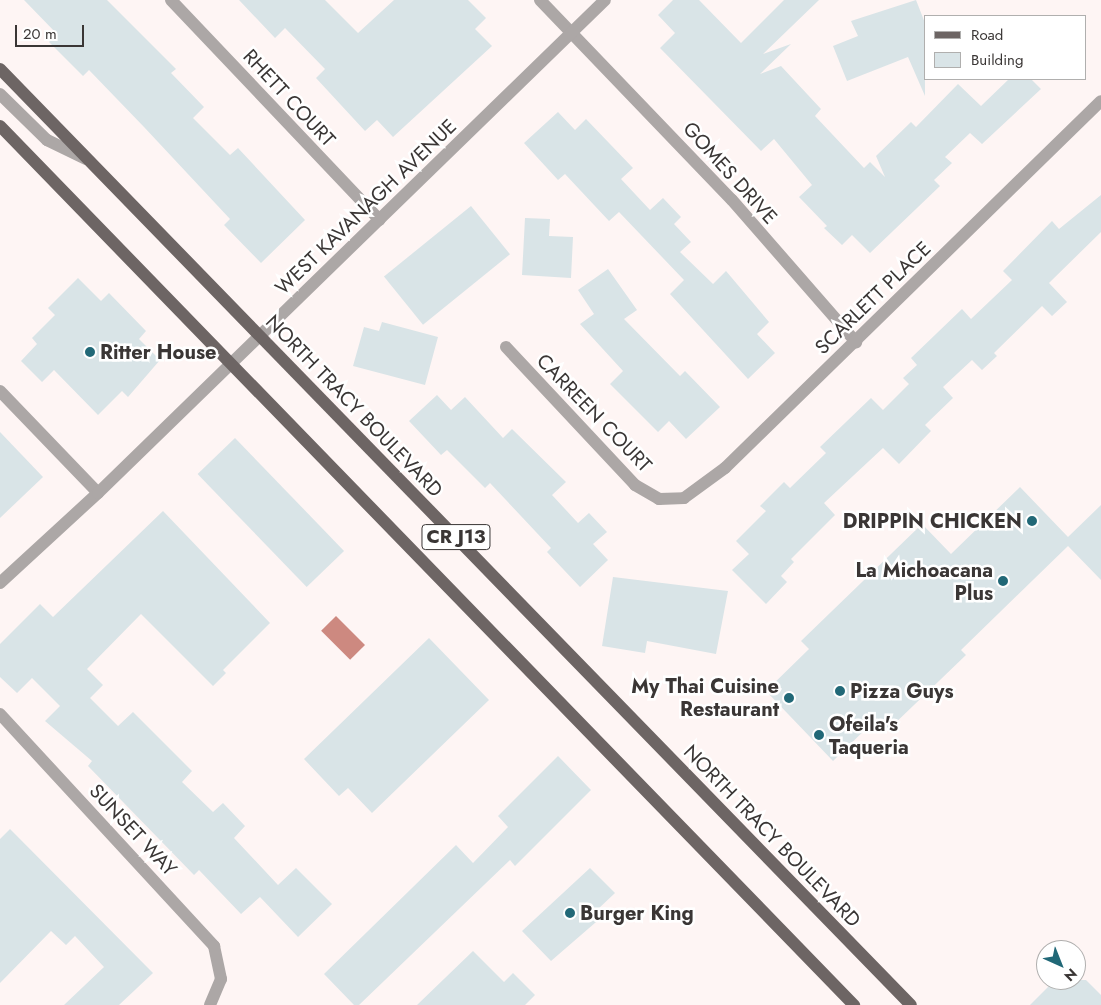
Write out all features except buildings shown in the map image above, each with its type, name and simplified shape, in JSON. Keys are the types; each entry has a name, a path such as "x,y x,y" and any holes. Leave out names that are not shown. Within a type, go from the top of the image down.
{"main road":[{"name":"NORTH TRACY BOULEVARD","path":"0,69 911,1005"},
{"name":"CR J13","path":"0,126 854,1005"}],"street":[{"name":"RHETT COURT","path":"171,0 380,220"},
{"name":"GOMES DRIVE","path":"540,0 732,200 800,283 856,342"},
{"name":"WEST KAVANAGH AVENUE","path":"0,584 98,493 605,0"},
{"path":"0,94 47,140 88,160"},
{"name":"SCARLETT PLACE","path":"659,498 684,498 706,485 856,342 1101,101"},
{"name":"CARREEN COURT","path":"506,347 635,485 659,498"},
{"path":"0,390 98,493"},
{"name":"SUNSET WAY","path":"0,714 214,946 221,979 210,1005"}],"shaded area":[{"path":"336,616 365,645 350,660 321,631"}],"place":[{"name":"Ritter House","path":"90,352"},
{"name":"DRIPPIN CHICKEN","path":"1032,521"},
{"name":"La Michoacana Plus","path":"1003,581"},
{"name":"Pizza Guys","path":"840,691"},
{"name":"My Thai Cuisine Restaurant","path":"789,698"},
{"name":"Ofeila's Taqueria","path":"819,735"},
{"name":"Burger King","path":"570,913"}]}
